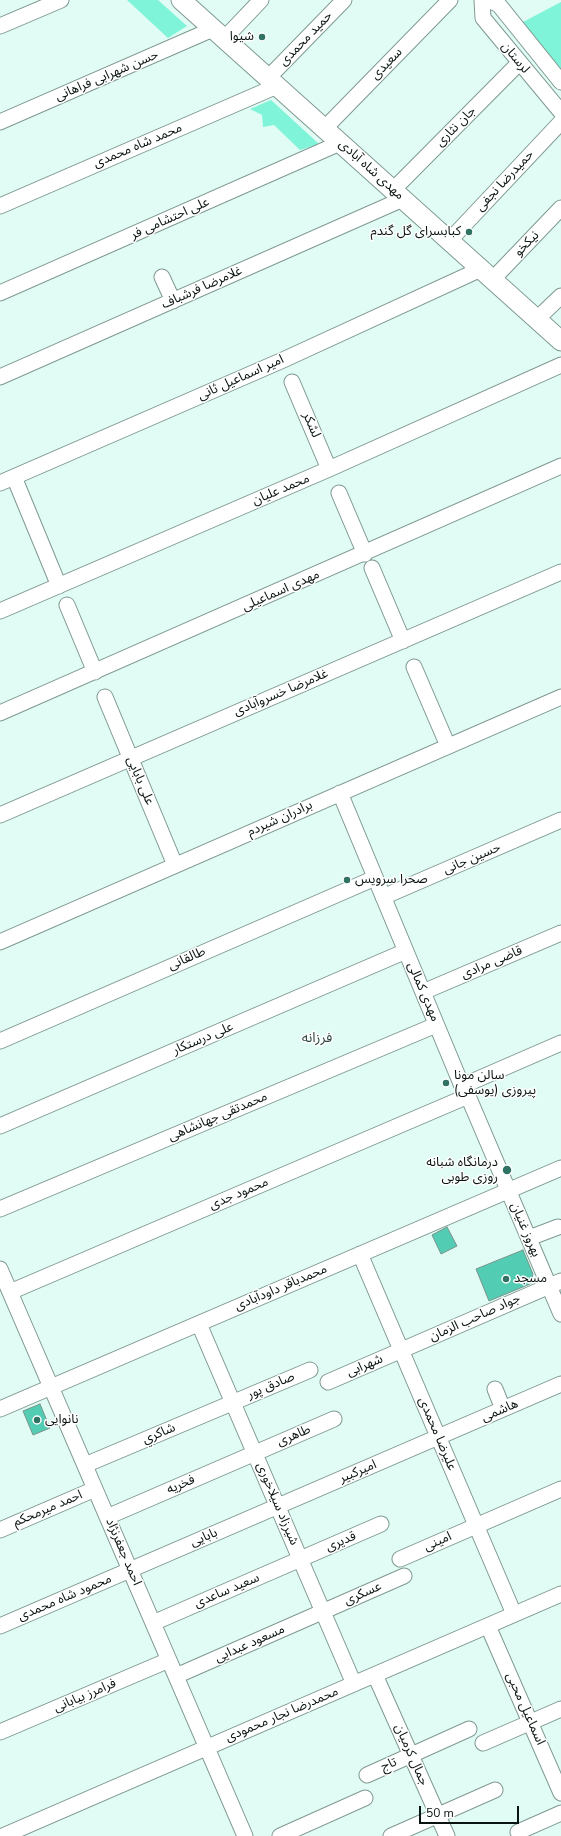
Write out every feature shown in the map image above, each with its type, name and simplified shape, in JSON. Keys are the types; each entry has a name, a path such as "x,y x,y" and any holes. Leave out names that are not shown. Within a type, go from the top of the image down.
{"main road":[{"name":"مهدی شاه آبادی","path":"182,0 561,341"}],"street":[{"path":"0,26 61,0"},
{"path":"219,34 262,0"},
{"name":"حمید محمدی","path":"272,82 344,0"},
{"name":"سعیدی","path":"324,129 450,0"},
{"name":"لرستان","path":"482,0 483,18 519,63 558,101"},
{"name":"لرستان","path":"489,0 499,6 561,82"},
{"name":"حسن شهرابی فراهانی","path":"0,122 219,34"},
{"name":"جان نثاری","path":"398,195 519,63"},
{"name":"محمد شاه محمدی","path":"0,206 272,82"},
{"name":"حمیدرضا نجفی","path":"449,241 561,122"},
{"name":"علی احتشامی فر","path":"0,294 340,143"},
{"name":"غلامرضا فرشباف","path":"0,377 172,301 398,195"},
{"name":"نیکخو","path":"487,274 561,208"},
{"name":"امیر اسماعیل ثانی","path":"7,480 283,360 487,274"},
{"path":"162,277 172,301"},
{"path":"537,319 561,296"},
{"name":"محمد علیان","path":"0,611 329,469 561,365"},
{"name":"لشكر","path":"292,382 329,469"},
{"name":"مهدی اسماعیلی","path":"0,713 365,554 561,466"},
{"path":"7,480 59,586"},
{"path":"339,493 365,554"},
{"path":"372,568 403,641"},
{"name":"غلامرضا خسروآبادی","path":"0,815 561,572"},
{"path":"67,605 95,672"},
{"path":"414,667 448,746"},
{"name":"علی بابایی","path":"105,697 175,865"},
{"name":"برادران شیردم","path":"0,942 561,697"},
{"name":"مهدی کمالی","path":"340,793 436,1025 509,1190"},
{"name":"حسین جانی","path":"383,897 561,820"},
{"name":"طالقانی","path":"0,1041 375,878"},
{"name":"قاضی مرادی","path":"423,992 561,933"},
{"name":"علی درستکار","path":"0,1126 406,951"},
{"name":"محمدتقی جهانشاهی","path":"0,1209 436,1025"},
{"name":"محمود جدی","path":"4,1281 465,1091 561,1043"},
{"name":"محمدباقر داودآبادی","path":"0,1409 561,1168"},
{"name":"بهروز غنیان","path":"509,1190 529,1238 555,1284 561,1314"},
{"path":"529,1238 558,1227"},
{"name":"علیرضا محمدی","path":"360,1254 514,1614"},
{"name":"احمد جعفرنژاد","path":"4,1281 207,1748 242,1835"},
{"name":"جواد صاحب الزمان","path":"402,1350 555,1284"},
{"name":"شیرزاد سیلاخوری","path":"199,1324 354,1684"},
{"name":"شهرابی","path":"328,1382 402,1350"},
{"name":"صادق پور","path":"233,1403 310,1370"},
{"name":"هاشمی","path":"439,1437 561,1384"},
{"path":"495,1389 503,1409"},
{"name":"شاكري","path":"85,1465 233,1403"},
{"name":"طاهری","path":"255,1453 334,1419"},
{"name":"امیرکبیر","path":"278,1506 439,1437"},
{"name":"فخریه","path":"107,1517 255,1453"},
{"name":"احمد میرمحکم","path":"0,1530 95,1489"},
{"name":"امینی","path":"400,1559 561,1489"},
{"name":"بابایی","path":"130,1570 278,1506"},
{"name":"قدیری","path":"301,1559 381,1524"},
{"name":"سعید ساعدی","path":"153,1623 301,1559"},
{"name":"محمود شاه محمدی","path":"0,1626 130,1570"},
{"name":"عسکری","path":"323,1612 404,1576"},
{"name":"محمدرضا نجار محمودی","path":"3,1836 561,1594"},
{"name":"مسعود عبدایی","path":"176,1676 323,1612"},
{"name":"اسماعیل محبی","path":"488,1626 561,1793"},
{"name":"فرامرز بیابانی","path":"0,1732 169,1660"},
{"name":"جمال کرمیان","path":"375,1675 447,1836"},
{"path":"483,1743 561,1709"},
{"name":"تاج","path":"367,1775 469,1729"},
{"path":"391,1836 495,1790"},
{"path":"280,1836 365,1798"},
{"path":"518,1832 561,1813"}],"green space":[{"path":"127,0 158,0 187,26 168,38"},
{"path":"561,2 561,73 523,22"},
{"path":"271,100 319,144 300,150 274,125 263,127 262,115 250,109"}],"building":[{"path":"447,1227 457,1246 441,1254 432,1235"},
{"name":"مسجد","path":"523,1250 533,1274 530,1284 489,1301 476,1269"},
{"name":"نانوایی","path":"40,1404 50,1428 33,1435 23,1411"}],"place":[{"name":"شیوا","path":"262,37"},
{"name":"کبابسرای گل گندم","path":"469,232"},
{"name":"صحرا سرویس","path":"347,880"},
{"name":"سالن مونا پیروزی (یوسفی)","path":"446,1083"},
{"name":"درمانگاه شبانه روزی طوبی","path":"507,1170"},
{"name":"مسجد","path":"506,1279"},
{"name":"نانوایی","path":"37,1420"}],"district":[{"name":"فرزانه","path":"317,1039"}]}
